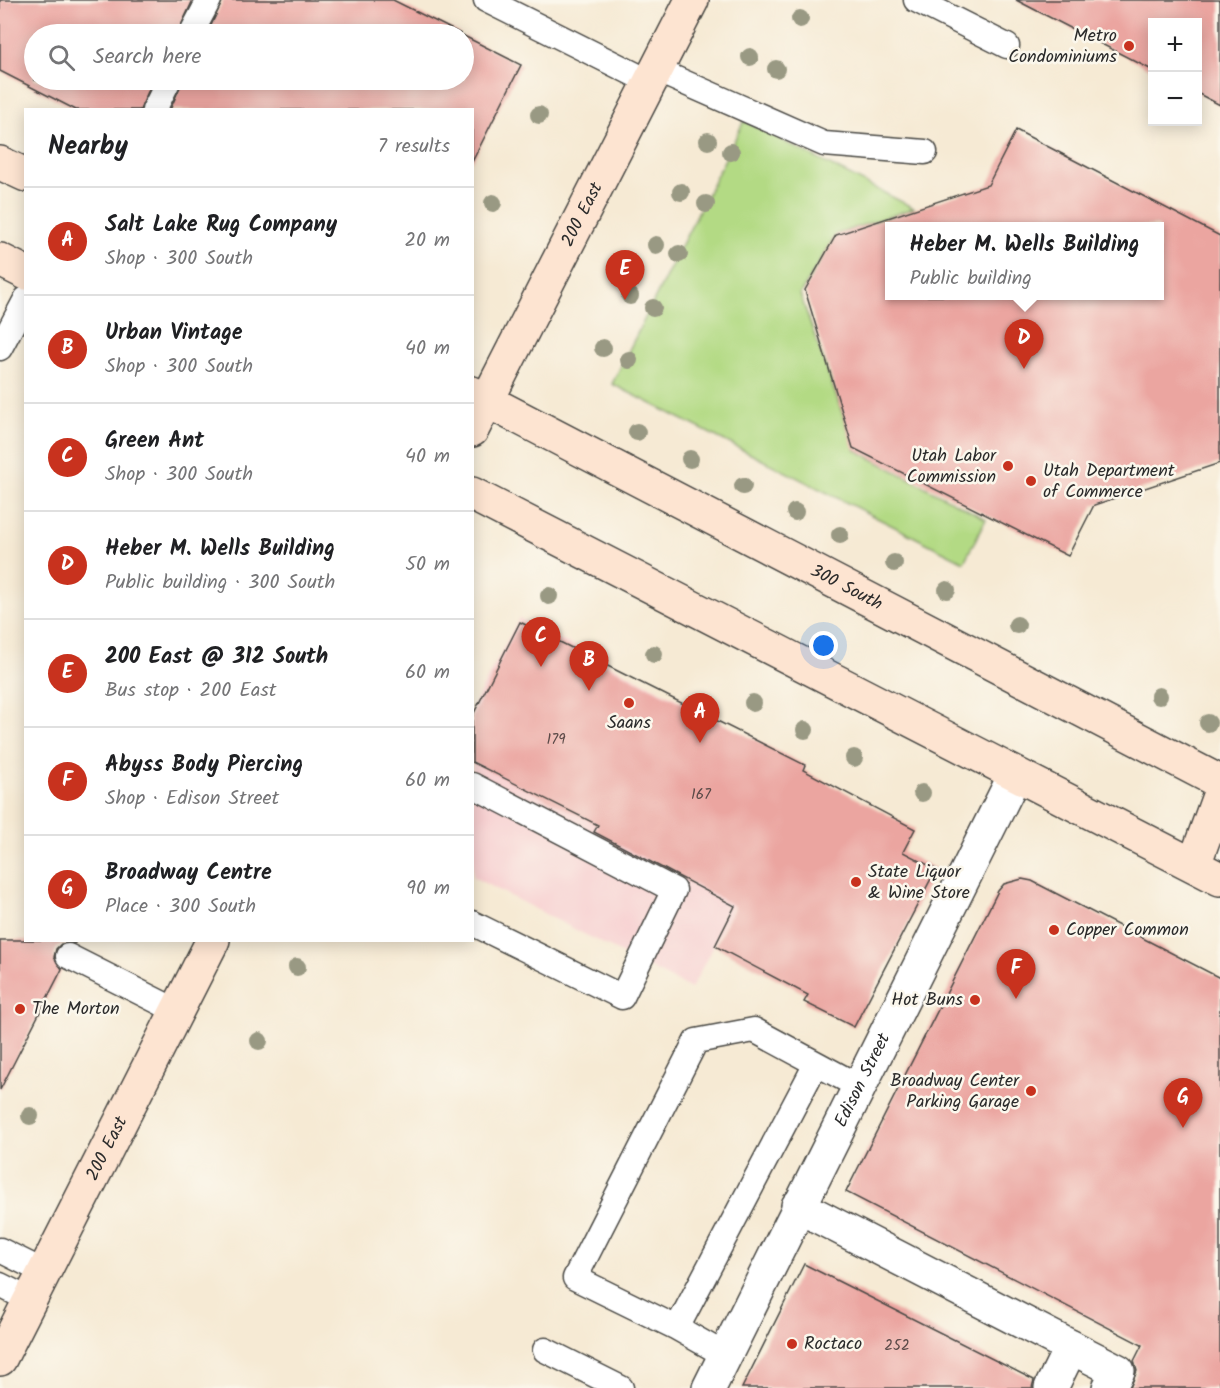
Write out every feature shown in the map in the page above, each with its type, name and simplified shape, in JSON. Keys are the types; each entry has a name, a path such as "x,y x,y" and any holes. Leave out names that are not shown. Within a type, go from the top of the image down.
{"street":[{"name":"200 East","path":"474,422 480,397 692,0"},
{"path":"0,163 24,174"},
{"path":"0,260 24,272"},
{"name":"300 South","path":"480,397 1220,782"},
{"path":"474,495 1207,872 1220,793"},
{"name":"Edison Street","path":"709,1388 1015,775"},
{"name":"200 East","path":"0,1359 212,942"},
{"path":"798,1206 1118,1371 1109,1388"},
{"path":"1051,1388 1071,1347"}],"lane":[{"path":"196,24 209,0"},
{"path":"486,0 653,76 824,144 924,152"},
{"path":"916,0 1006,46"},
{"path":"155,108 164,90"},
{"path":"0,348 24,303"},
{"path":"474,786 674,890 622,997 474,924"},
{"path":"68,956 177,1011"},
{"path":"725,1355 677,1328 575,1278 696,1041 754,1030 858,1086"},
{"path":"677,1328 816,1064"},
{"path":"0,1250 37,1286"},
{"path":"0,1285 37,1286"},
{"path":"545,1350 621,1388"}],"shaded area":[{"path":"519,618 806,766 691,989 474,878 474,704"}],"green space":[{"path":"744,121 914,208 836,234 800,294 855,450 986,519 964,562 612,384"}],"building":[{"path":"0,0 193,0 182,24 24,24 24,83 0,71"},
{"path":"223,0 393,0 441,24 212,24"},
{"name":"Metro Condominiums","path":"1016,0 1220,0 1220,105 1202,96 1202,18 1148,18 1148,68"},
{"path":"474,41 521,65 474,158 474,108 171,108 179,90 474,90"},
{"path":"37,90 149,90 141,108 72,108"},
{"path":"1016,130 1220,236 1220,463 1094,505 1068,556 853,448 805,290 836,235 988,185"},
{"path":"520,622 805,765 803,770 915,829 903,852 936,869 854,1027 804,1002 808,995 715,946 735,906 594,832 598,825 474,763 474,713"},
{"name":"Broadway Center Parking Garage","path":"1022,879 1032,881 1220,978 1220,1388 1130,1388 1137,1371 1134,1361 1142,1345 846,1192 998,891 1004,884"},
{"name":"The Morton","path":"0,940 75,942 61,944 56,949 54,957 62,969 0,1090"},
{"path":"804,1264 1034,1380 1032,1388 742,1388"}],"place":[{"name":"Metro Condominiums","path":"1129,46"},
{"name":"200 East @ 312 South","path":"625,300"},
{"name":"Heber M. Wells Building","path":"1024,369"},
{"name":"Utah Labor Commission","path":"1008,466"},
{"name":"Utah Department of Commerce","path":"1031,481"},
{"name":"Green Ant","path":"541,667"},
{"name":"Urban Vintage","path":"589,691"},
{"name":"Saans","path":"629,703"},
{"name":"Salt Lake Rug Company","path":"700,743"},
{"name":"State Liquor & Wine Store","path":"856,882"},
{"name":"Copper Common","path":"1054,930"},
{"name":"Abyss Body Piercing","path":"1016,999"},
{"name":"Hot Buns","path":"975,1000"},
{"name":"The Morton","path":"20,1009"},
{"name":"Broadway Center Parking Garage","path":"1031,1091"},
{"name":"Broadway Centre","path":"1183,1128"},
{"name":"Roctaco","path":"792,1344"}]}
